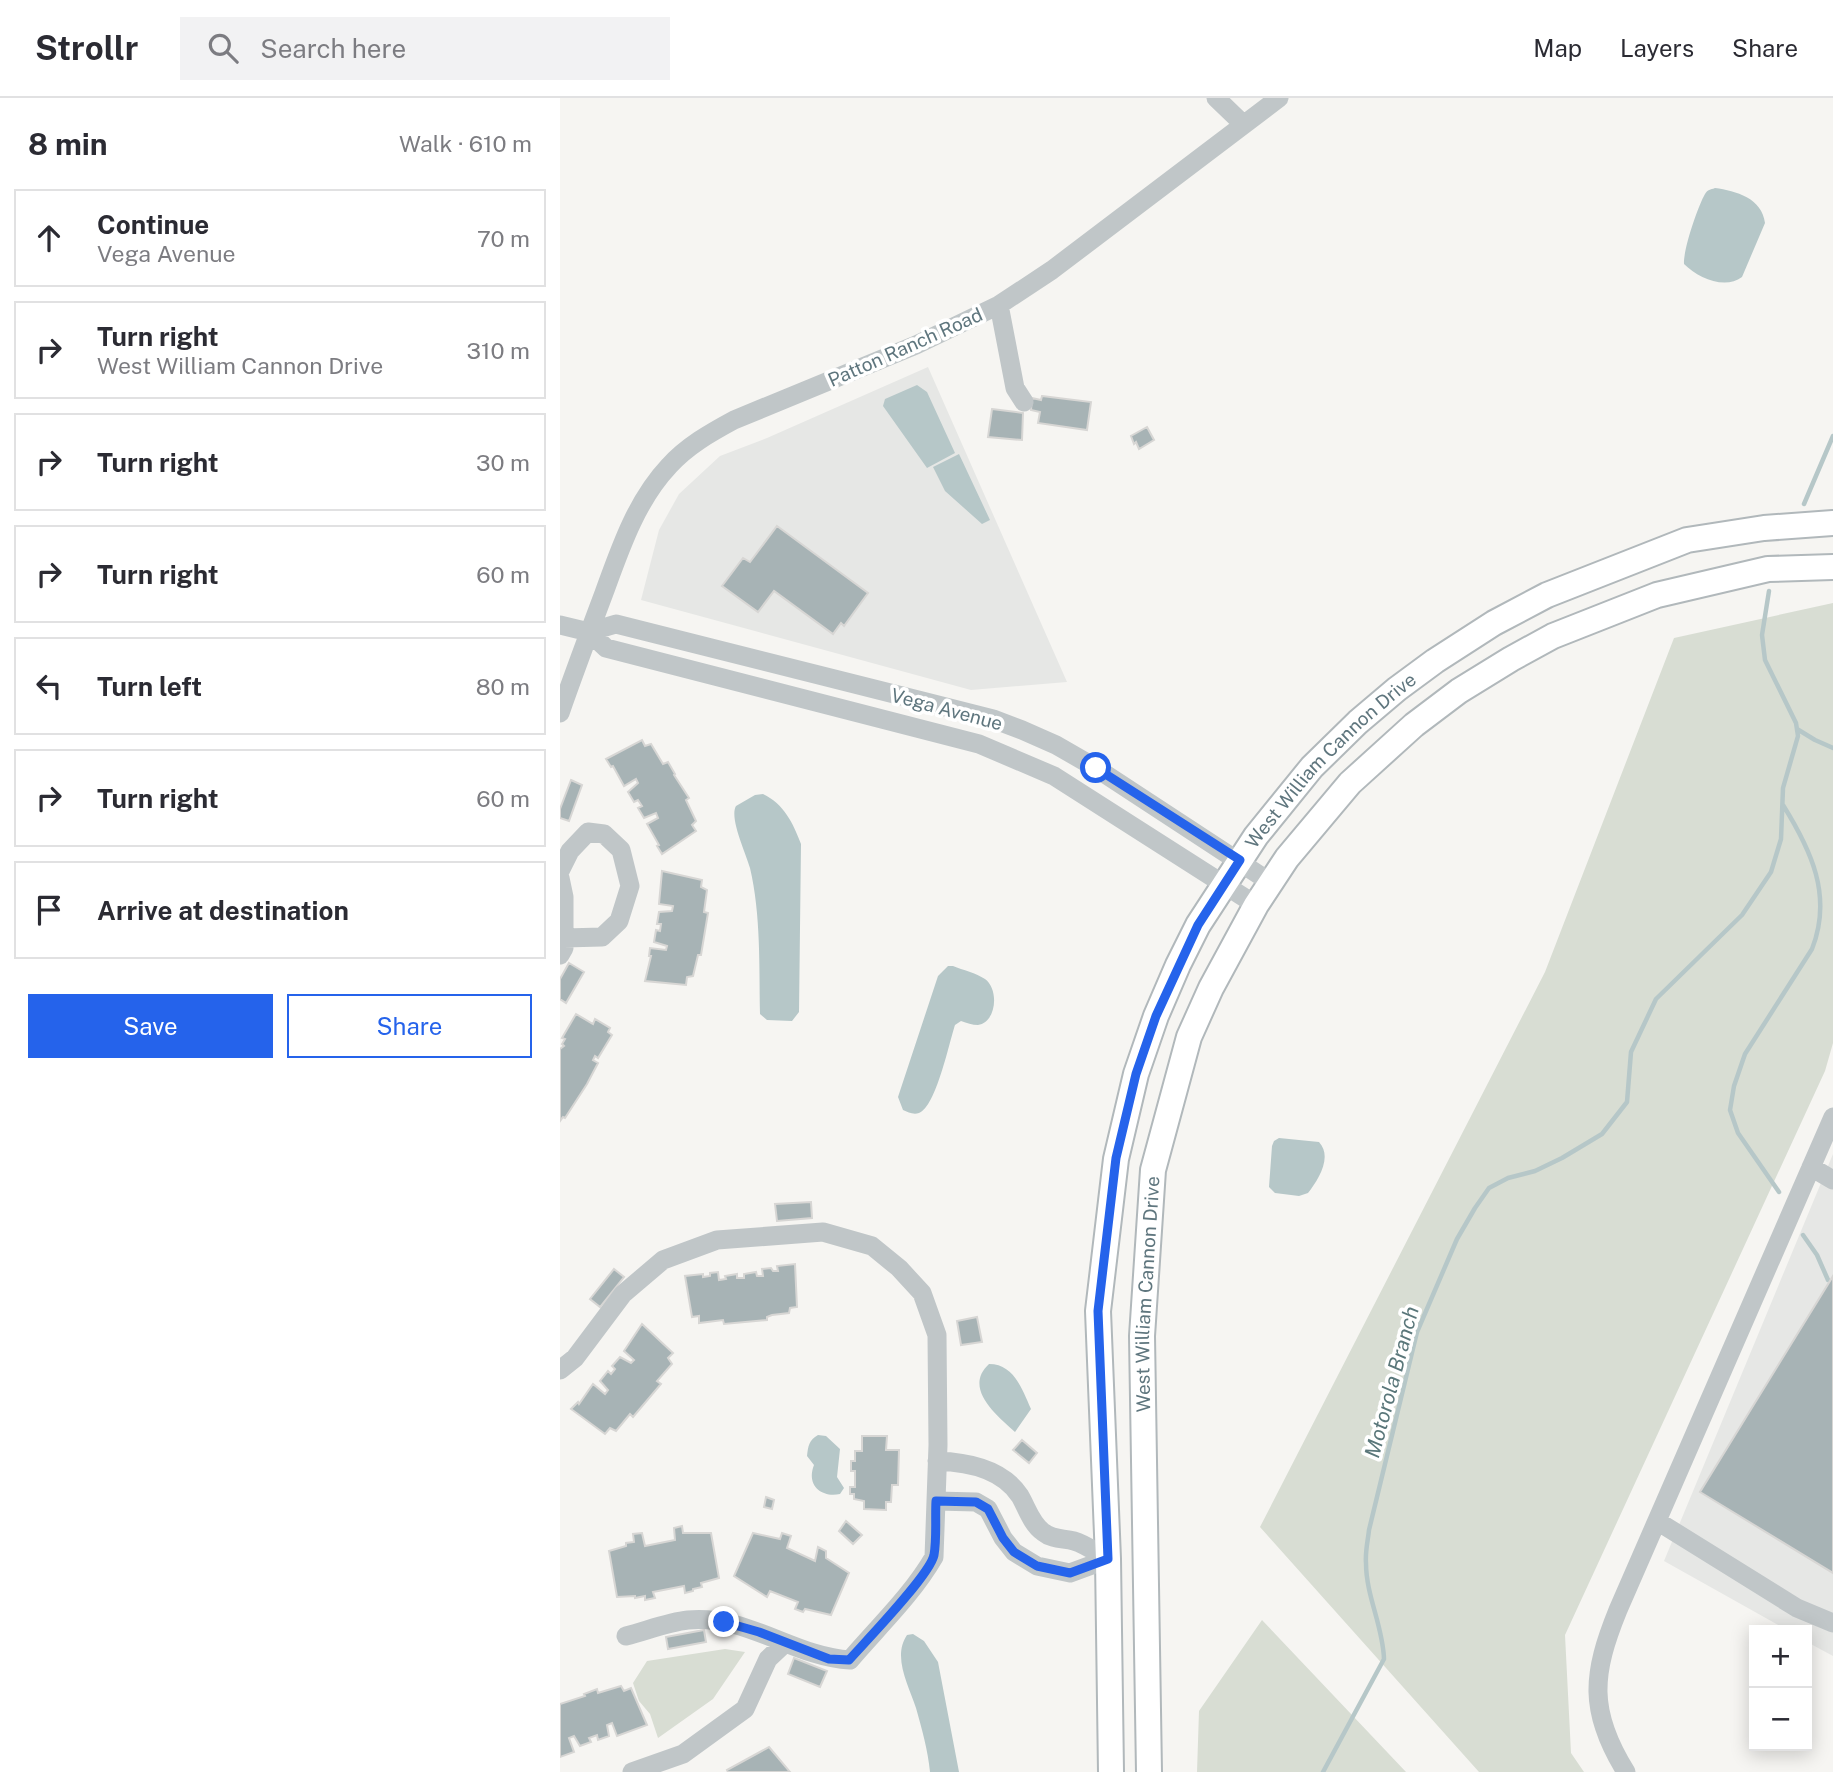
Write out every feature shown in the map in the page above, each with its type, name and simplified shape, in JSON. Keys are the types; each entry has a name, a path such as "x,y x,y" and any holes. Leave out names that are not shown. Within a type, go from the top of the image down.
{"main road":[{"name":"West William Cannon Drive","path":"1111,1772 1108,1559 1098,1311 1116,1158 1136,1074 1156,1016 1193,935 1256,836 1312,767 1397,689 1494,623 1547,595 1687,540 1764,528 1833,523"},
{"path":"1637,558 1647,599"},
{"name":"West William Cannon Drive","path":"1149,1772 1142,1336 1153,1170 1189,1037 1211,988 1256,905 1311,828 1350,783 1413,725 1459,691 1553,636 1647,599 1768,569 1833,567"},
{"path":"1108,1559 1146,1565"}],"street":[{"path":"1216,98 1244,124"},
{"name":"Patton Ranch Road","path":"560,713 628,528 654,485 687,449 734,420 916,345 999,305 1052,270 1279,98"},
{"path":"999,305 1015,388 1024,402"},
{"name":"Vega Avenue","path":"589,632 616,624 993,719 1056,745 1240,860 1270,882"},
{"name":"Vega Avenue","path":"560,625 589,632 606,648 979,744 1054,776 1256,905"},
{"path":"560,871 570,850 588,832 604,834 621,850 630,886 619,921 602,937 562,947 564,898 560,878"},
{"path":"1626,1772 1611,1747 1599,1708 1598,1677 1608,1636 1833,1117"},
{"path":"1811,1167 1833,1180"},
{"path":"560,1370 575,1358 623,1294 663,1260 717,1240 823,1232 872,1246 899,1268 922,1293 937,1335 934,1557 900,1603 849,1660 829,1659 759,1632 724,1622 688,1620 625,1636"},
{"path":"937,1461 979,1466 999,1476 1018,1493 1030,1516 1042,1531 1056,1539 1075,1541 1108,1559"},
{"path":"936,1501 976,1502 988,1509 1003,1538 1014,1552 1037,1566 1070,1573 1108,1559"},
{"path":"1657,1521 1797,1608 1833,1623"},
{"path":"632,1772 678,1765 683,1754 745,1709 768,1659 785,1643"}],"shaded area":[{"path":"1715,188 1747,197 1759,207 1765,223 1742,277 1735,281 1712,281 1684,264 1688,239 1699,208 1706,192"},
{"path":"928,367 1067,682 971,690 641,600 659,530 679,494 720,456"},
{"path":"917,385 927,392 955,453 927,468 883,406 885,399"},
{"path":"959,454 990,520 982,524 945,491 933,467"},
{"path":"1833,603 1833,1043 1825,1071 1565,1635 1571,1753 1584,1772 1479,1772 1260,1527 1545,972 1674,638"},
{"path":"763,794 777,803 787,815 801,844 799,1012 792,1021 767,1020 760,1014 759,941 754,886 735,819 736,806 755,795"},
{"path":"948,966 985,979 992,990 994,1005 984,1023 978,1025 961,1021 955,1025 931,1099 925,1108 915,1114 903,1110 898,1097 938,976"},
{"path":"1279,1138 1319,1142 1323,1148 1323,1168 1308,1193 1299,1196 1275,1193 1269,1187 1272,1146"},
{"path":"1833,1154 1833,1656 1812,1645 1812,1625 1778,1625 1664,1561"},
{"path":"989,1364 998,1365 1011,1373 1031,1409 1015,1432 999,1418 981,1392 979,1382"},
{"path":"818,1435 826,1436 840,1449 837,1477 844,1488 840,1494 821,1492 812,1479 814,1465 807,1456 809,1444"},
{"path":"1262,1620 1406,1772 1197,1772 1199,1711"},
{"path":"913,1634 924,1641 938,1662 959,1772 930,1772 923,1732 901,1662 903,1644 907,1635"},
{"path":"725,1649 745,1652 713,1699 658,1738 650,1714 639,1701 633,1683 647,1661"}],"building":[{"path":"1042,396 1091,402 1087,430 1038,423 1040,412 1031,410 1032,398 1041,400"},
{"path":"992,409 1023,413 1022,440 988,437"},
{"path":"1147,427 1154,440 1139,449 1131,436"},
{"path":"777,526 868,593 844,626 841,623 833,634 774,591 758,612 722,586 743,558 750,562"},
{"path":"642,740 645,746 651,744 663,764 668,762 689,798 686,800 696,821 692,825 696,831 662,854 647,824 658,818 656,813 644,818 638,808 642,806 638,800 634,802 628,792 638,783 636,779 624,786 606,759"},
{"path":"571,780 582,785 569,821 560,818 560,809"},
{"path":"662,871 702,880 701,887 707,890 704,912 708,913 701,955 698,955 693,976 687,977 686,985 645,981 651,956 650,948 666,950 667,946 654,942 656,930 660,931 661,924 657,924 659,912 672,911 673,906 659,904"},
{"path":"569,963 584,972 566,1003 560,999 560,979"},
{"path":"576,1014 593,1024 595,1019 610,1028 608,1032 612,1035 598,1058 595,1056 593,1060 598,1063 587,1084 565,1118 560,1121 560,1049 564,1046 562,1044 565,1039 562,1038"},
{"path":"811,1202 812,1218 777,1221 775,1204"},
{"path":"795,1264 797,1307 790,1308 789,1313 772,1315 767,1317 767,1320 724,1324 723,1320 699,1323 699,1316 692,1317 685,1276 703,1274 703,1277 718,1272 719,1280 737,1274 737,1278 744,1278 744,1274 756,1272 757,1276 763,1276 762,1269 771,1268 778,1271 777,1266"},
{"path":"614,1269 624,1277 600,1307 590,1299"},
{"path":"1833,1276 1833,1573 1700,1492"},
{"path":"977,1317 982,1342 961,1345 957,1321"},
{"path":"642,1324 673,1353 668,1358 672,1364 657,1381 661,1384 633,1417 630,1414 616,1431 610,1428 605,1434 571,1409 578,1402 579,1404 593,1384 605,1394 608,1390 600,1381 608,1371 611,1374 615,1369 612,1366 620,1357 631,1363 634,1360 624,1351"},
{"path":"862,1436 887,1436 886,1450 899,1450 898,1485 892,1485 891,1502 886,1502 886,1510 864,1509 864,1501 854,1499 854,1494 850,1494 850,1487 855,1487 855,1471 851,1471 851,1461 855,1461 855,1451 862,1451"},
{"path":"1022,1440 1037,1453 1029,1463 1013,1450"},
{"path":"766,1497 774,1500 772,1509 764,1507"},
{"path":"846,1521 862,1535 853,1544 839,1531"},
{"path":"682,1526 683,1533 711,1533 719,1578 701,1583 702,1587 685,1593 684,1586 653,1592 655,1598 645,1600 645,1596 617,1597 609,1551 634,1542 633,1534 642,1533 645,1546 675,1540 674,1528"},
{"path":"753,1533 780,1539 782,1533 791,1536 787,1548 815,1561 818,1547 826,1551 826,1558 849,1573 831,1615 795,1609 798,1602 770,1591 767,1597 734,1576"},
{"path":"704,1630 706,1642 668,1649 666,1637"},
{"path":"794,1658 827,1671 820,1687 788,1674"},
{"path":"621,1686 624,1691 631,1688 647,1725 617,1736 612,1723 607,1725 609,1736 598,1740 597,1735 589,1738 591,1742 580,1746 574,1736 569,1738 574,1752 560,1757 560,1704 597,1689 598,1693"},
{"path":"769,1747 790,1772 728,1772 727,1770"}],"waterway":[{"name":"Motorola Branch","path":"1804,504 1833,436"},
{"name":"Motorola Branch","path":"1323,1772 1384,1659 1367,1575 1369,1530 1417,1332 1457,1239 1489,1188 1508,1178 1535,1171 1602,1134 1627,1102 1631,1052 1656,999 1742,915 1771,872 1781,839 1783,788 1798,736 1796,723 1765,660 1762,635 1769,591"},
{"path":"1797,729 1833,748"},
{"path":"1779,1192 1738,1133 1730,1110 1734,1086 1745,1054 1812,949 1818,929 1820,910 1816,874 1802,839 1783,805"},
{"path":"1803,1235 1817,1255 1828,1280"}],"route":[{"path":"724,1622 759,1632 829,1659 849,1660 900,1603 934,1557 936,1501 976,1502 988,1509 1003,1538 1014,1552 1037,1566 1070,1573 1108,1559 1098,1311 1116,1158 1136,1074 1156,1016 1198,925 1240,860 1096,768"}]}
